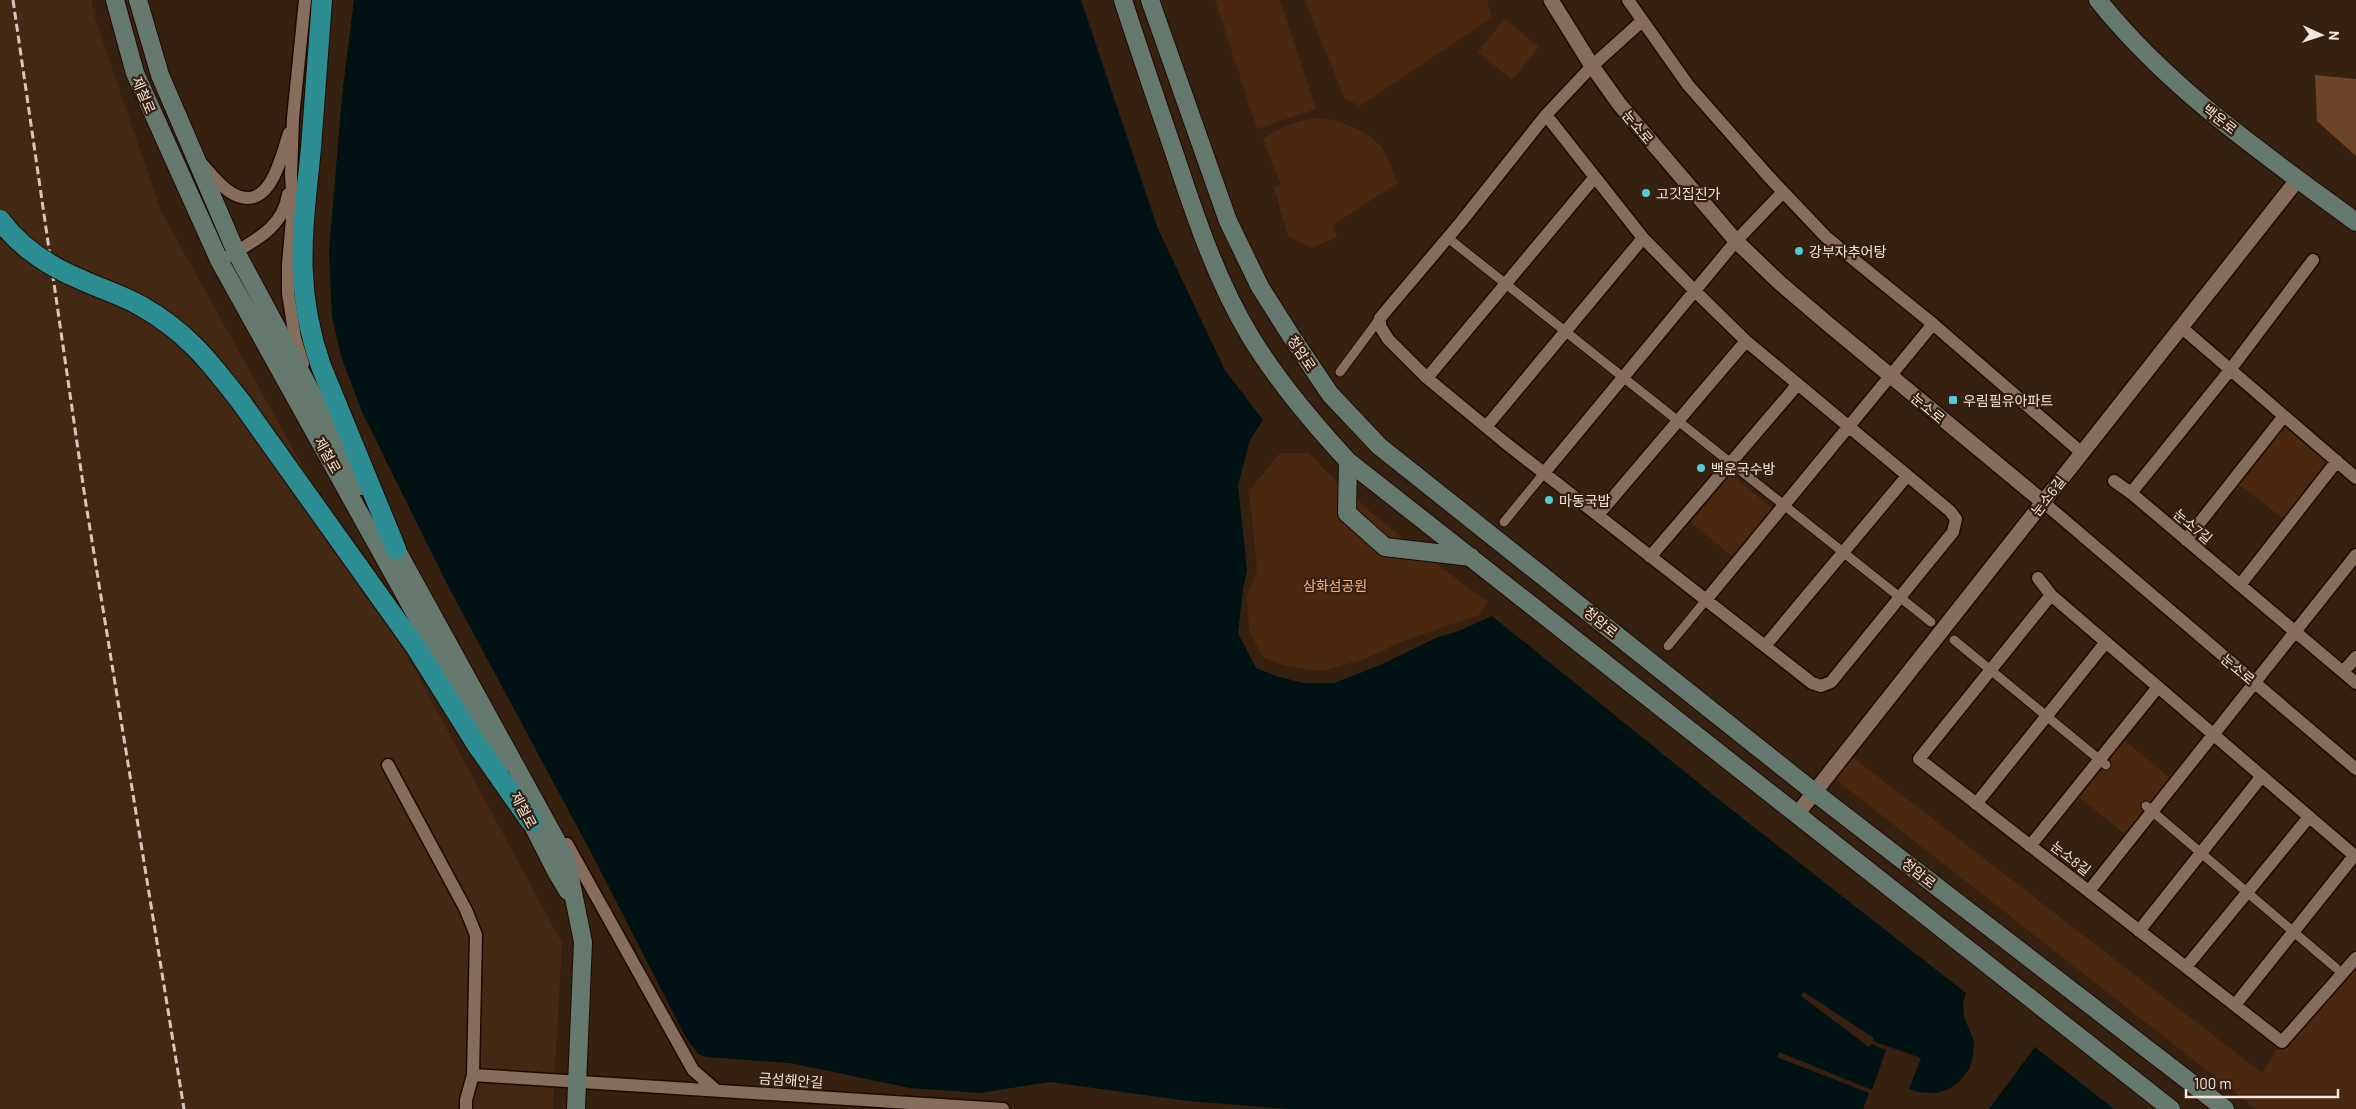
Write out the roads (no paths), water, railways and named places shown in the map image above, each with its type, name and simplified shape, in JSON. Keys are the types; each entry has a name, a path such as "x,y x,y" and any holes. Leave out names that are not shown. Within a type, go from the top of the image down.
{"highway":[{"path":"322,0 301,255 303,299 311,338 320,366 396,548"},
{"path":"0,220 8,231 45,261 81,280 139,304 166,320 190,340 216,369 415,646 477,745 531,822"}],"main road":[{"name":"제철로","path":"115,0 135,73 220,262 447,668 531,822 556,872 572,896"},
{"name":"제철로","path":"138,0 160,75 236,252 566,858 572,896 583,942 576,1109"},
{"name":"청암로","path":"1123,0 1199,228 1226,292 1250,336 1278,379 1310,420 1348,461 1798,813 2171,1109"},
{"name":"백운로","path":"2098,0 2115,21 2192,97 2356,222"},
{"name":"청암로","path":"1152,3 1228,221 1260,287 1330,394 1380,446 1814,792 2224,1109"},
{"path":"1348,461 1347,513 1385,547 1472,557"}],"street":[{"path":"220,262 267,233 278,221 286,206 291,175 294,118 305,0"},
{"name":"눈소로","path":"1552,0 1592,66 1620,105 1736,241 1780,283 2043,502 2356,769"},
{"path":"1628,0 1688,85 1783,192 1826,237 1933,324 2082,453"},
{"path":"1340,372 1380,318 1448,238 1546,115 1592,66 1642,21"},
{"path":"1380,318 1380,326 1388,339 1427,378 1650,557 1812,683 1821,686 1831,682 1900,598 1953,532 1956,519 1950,511 1746,341 1694,291 1643,238 1546,115"},
{"path":"187,140 197,160 230,192 242,197 254,197 265,190 272,180 294,118"},
{"path":"291,175 293,208 288,264 288,294 295,338 310,391"},
{"path":"1427,378 1594,178"},
{"name":"눈소6길","path":"1798,813 2298,179"},
{"path":"1504,522 1736,241 1783,192"},
{"path":"1448,238 1931,622"},
{"path":"1486,427 1643,238"},
{"path":"2131,493 2230,370 2313,260"},
{"path":"1668,646 1933,324"},
{"path":"2181,327 2356,478"},
{"path":"1598,515 1746,341"},
{"path":"1650,557 1798,384"},
{"path":"2186,540 2284,416"},
{"path":"2240,585 2337,462"},
{"path":"1765,646 1907,476"},
{"name":"눈소7길","path":"2114,481 2131,493 2356,683"},
{"path":"2089,892 2149,809 2214,734 2356,555"},
{"path":"2038,578 2051,594 2355,856 2234,1005"},
{"name":"눈소8길","path":"2051,594 1919,759 2282,1042 2356,958"},
{"path":"1954,640 2103,763"},
{"path":"1976,804 2106,642"},
{"path":"2343,672 2356,657"},
{"path":"2030,846 2103,763 2158,686"},
{"path":"388,765 466,910 476,935 473,1075 466,1100 466,1109"},
{"path":"2139,931 2262,776"},
{"path":"524,781 565,840 693,1070 717,1090"},
{"path":"2149,809 2336,968"},
{"path":"2186,967 2309,817"},
{"name":"금섬해안길","path":"473,1075 1003,1109"}],"railway":[{"path":"13,0 85,498 184,1109"}],"place":[{"name":"고깃집진가","path":"1646,193"},
{"name":"강부자추어탕","path":"1799,251"},
{"name":"우림필유아파트","path":"1953,400"},
{"name":"백운국수방","path":"1701,468"},
{"name":"마동국밥","path":"1549,500"}],"park label":[{"name":"삼화섬공원","path":"1335,585"}]}
